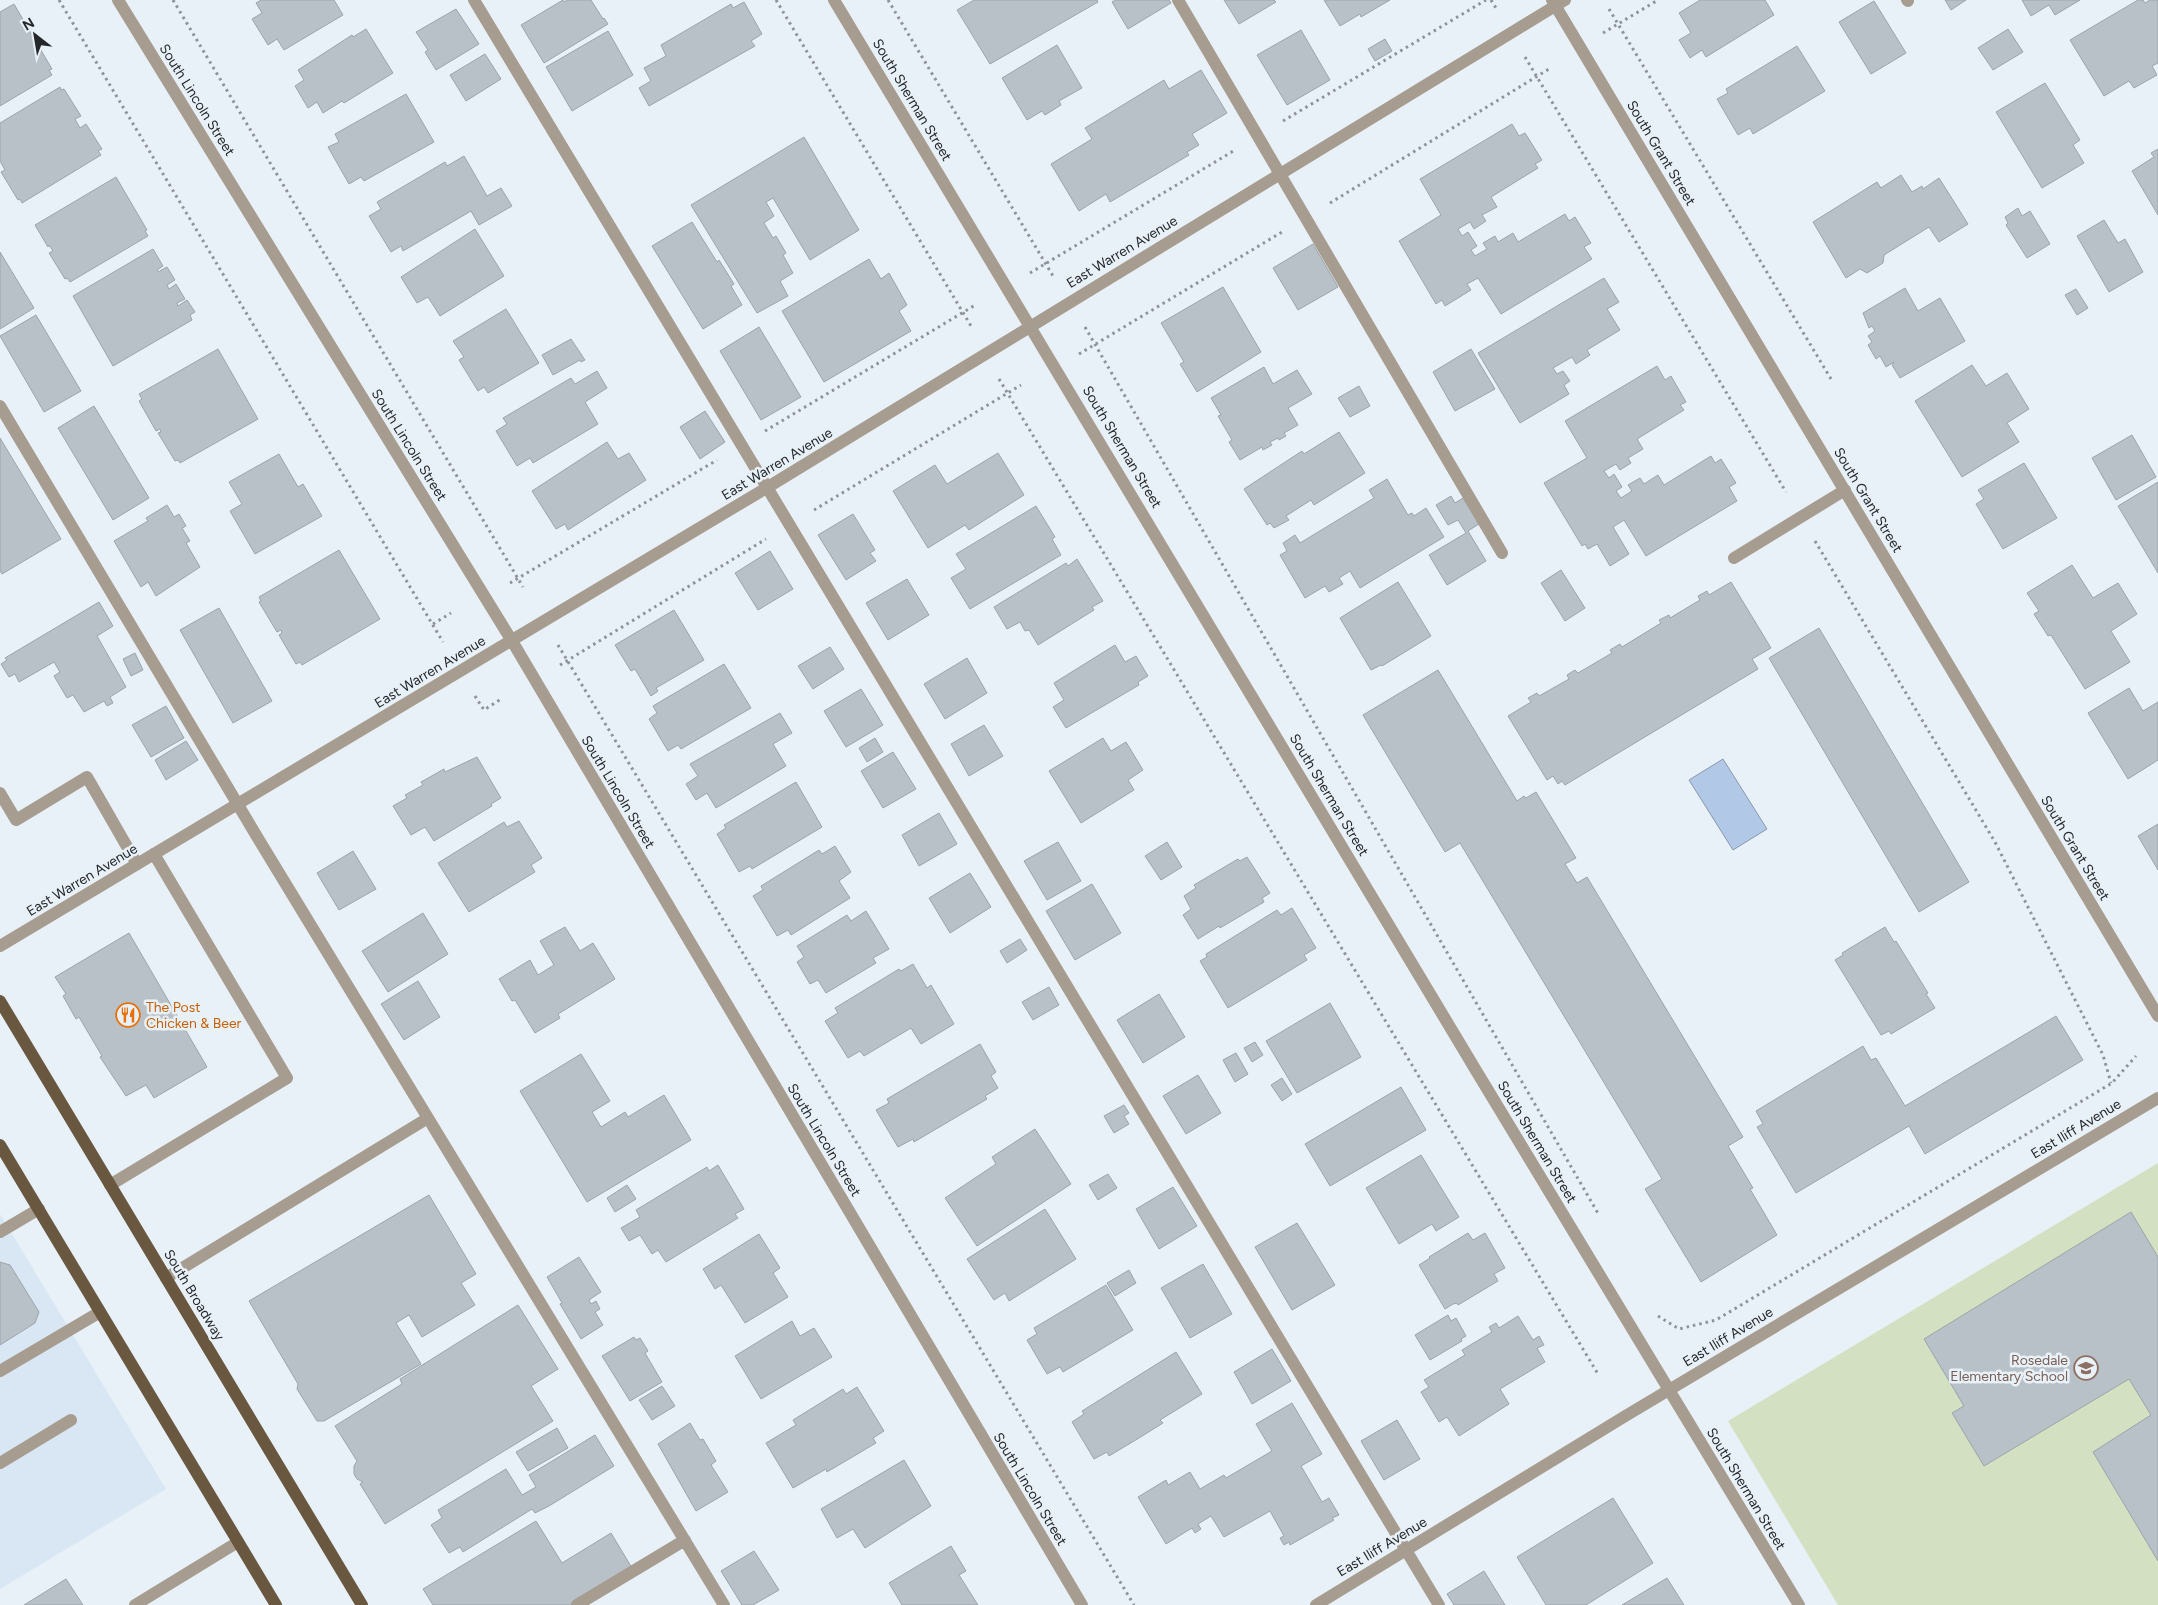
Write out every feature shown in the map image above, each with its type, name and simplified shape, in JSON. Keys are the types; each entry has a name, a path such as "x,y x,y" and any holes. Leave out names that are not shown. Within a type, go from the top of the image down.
{"main road":[{"name":"South Broadway","path":"0,1001 362,1605"},
{"path":"0,1145 276,1605"}],"street":[{"name":"South Lincoln Street","path":"118,0 512,641 1082,1605"},
{"path":"474,0 1439,1605"},
{"name":"South Sherman Street","path":"834,0 1031,325 1667,1391 1798,1605"},
{"path":"1178,0 1502,553"},
{"name":"East Warren Avenue","path":"0,946 768,487 1557,2"},
{"name":"South Grant Street","path":"1557,2 2158,1016"},
{"path":"0,406 238,804 724,1605"},
{"path":"1734,558 1845,490"},
{"path":"0,793 16,820 87,778 137,864"},
{"path":"110,1185 287,1078 154,854"},
{"name":"East Iliff Avenue","path":"1316,1605 1667,1391 2158,1098"},
{"path":"166,1278 428,1118"},
{"path":"0,1232 38,1209"},
{"path":"0,1371 100,1312"},
{"path":"0,1463 71,1420"},
{"path":"577,1605 685,1540"},
{"path":"135,1605 238,1542"}],"path":[{"path":"59,0 443,642"},
{"path":"173,0 523,587"},
{"path":"776,0 971,326"},
{"path":"888,0 1053,276"},
{"path":"1492,0 1496,8"},
{"path":"1602,34 1658,0"},
{"path":"1609,9 1831,379"},
{"path":"1525,57 1995,842 2103,1055 2112,1083"},
{"path":"1083,324 1602,1221"},
{"path":"998,376 1598,1374"},
{"path":"433,624 451,613"},
{"path":"555,640 1134,1605"},
{"path":"473,693 484,710 501,699"},
{"path":"1657,1316 1679,1330 1716,1320 2112,1083 2136,1056"}],"shaded area":[{"path":"0,1214 166,1489 0,1589"}],"green space":[{"path":"2158,1163 2158,1605 1838,1605 1728,1421"}],"water":[{"path":"1723,759 1767,829 1733,850 1689,780"}],"building":[{"path":"261,0 334,0 343,15 284,50 277,39 268,45 252,19 262,13 256,3"},
{"path":"563,0 564,2 567,0 591,0 608,24 544,63 521,25"},
{"path":"974,0 1097,0 1098,2 990,64 957,10"},
{"path":"1115,0 1169,0 1171,3 1128,29 1112,2"},
{"path":"1224,0 1274,0 1276,2 1239,24"},
{"path":"1324,0 1390,0 1361,17 1360,14 1340,26"},
{"path":"1700,0 1765,0 1774,15 1706,57 1702,50 1690,58 1679,40 1691,33 1679,13"},
{"path":"1945,0 1966,0 1951,10"},
{"path":"2022,0 2080,0 2055,15 2049,5 2031,16"},
{"path":"2138,0 2143,0 2145,3 2150,0 2158,0 2158,63 2152,66 2157,75 2134,88 2129,81 2104,96 2070,40"},
{"path":"1874,1 1906,53 1871,74 1839,22"},
{"path":"744,2 762,34 751,41 755,46 649,106 639,88 651,81 644,68 666,56 661,45 731,4 733,8"},
{"path":"14,4 52,69 49,70 52,75 0,106 0,12"},
{"path":"456,9 479,44 436,70 425,52 428,50 416,32"},
{"path":"366,29 393,73 344,103 342,101 323,113 317,102 308,108 295,86 304,80 298,70 352,35 353,37"},
{"path":"2008,29 2023,52 1993,70 1978,48"},
{"path":"1301,30 1330,80 1287,105 1257,55"},
{"path":"608,31 633,75 572,111 546,67"},
{"path":"1385,39 1392,51 1375,61 1368,49"},
{"path":"1057,45 1082,88 1059,101 1061,105 1045,115 1042,111 1027,120 1002,78"},
{"path":"1797,46 1825,91 1753,134 1750,128 1738,135 1717,99 1728,93 1726,89"},
{"path":"485,54 501,79 466,101 450,75"},
{"path":"1201,70 1227,113 1192,134 1199,145 1187,152 1189,155 1110,202 1106,194 1079,211 1051,164 1092,139 1085,128 1164,80 1169,89"},
{"path":"2045,83 2080,140 2073,145 2084,163 2042,188 1996,112"},
{"path":"60,87 61,90 64,89 81,116 75,119 80,128 86,124 102,149 98,151 101,155 22,203 20,199 18,200 1,172 5,170 0,161 0,123"},
{"path":"406,94 434,142 364,181 361,177 349,184 328,147 339,142 335,134"},
{"path":"1512,124 1519,136 1525,133 1542,160 1535,164 1538,168 1491,197 1497,207 1482,215 1486,221 1474,229 1470,222 1458,229 1462,236 1468,232 1477,246 1471,250 1475,256 1487,249 1483,243 1495,236 1498,242 1513,233 1518,242 1565,214 1569,221 1575,217 1591,243 1584,247 1592,259 1501,314 1478,278 1467,284 1471,290 1445,306 1442,300 1436,304 1399,241 1441,215 1420,179"},
{"path":"804,137 859,230 810,260 773,198 766,202 774,216 764,223 773,238 776,236 786,253 783,255 793,273 780,281 788,296 757,313 691,205"},
{"path":"2158,149 2158,215 2132,171 2154,157 2151,153"},
{"path":"464,156 487,196 501,188 512,206 479,225 471,211 403,251 401,246 391,252 369,216 381,209 377,202 445,162 447,166"},
{"path":"1901,175 1912,192 1922,186 1923,189 1939,178 1968,224 1939,242 1929,227 1884,255 1883,263 1867,273 1860,269 1846,278 1813,222 1877,182 1881,188"},
{"path":"116,177 147,230 145,231 148,236 70,282 67,278 65,279 49,253 53,251 49,245 48,247 35,225"},
{"path":"2018,208 2022,216 2030,211 2050,244 2027,258 2006,225 2008,223 2005,217"},
{"path":"2104,220 2118,243 2125,239 2143,272 2109,292 2077,236"},
{"path":"692,222 717,262 719,260 734,284 731,286 742,305 703,329 652,246"},
{"path":"475,229 504,276 440,316 428,297 417,303 401,277"},
{"path":"1313,244 1338,287 1298,310 1273,268"},
{"path":"153,249 163,266 157,270 158,272 167,267 175,280 167,285 169,289 176,284 185,299 177,303 178,306 187,300 195,312 190,315 192,320 113,366 73,296"},
{"path":"0,252 34,308 0,329"},
{"path":"869,259 881,279 889,273 907,305 899,311 911,331 824,382 782,311"},
{"path":"1604,278 1619,302 1607,309 1620,330 1587,350 1590,355 1576,364 1572,357 1553,368 1557,374 1563,371 1570,381 1564,385 1569,394 1520,423 1478,353"},
{"path":"1223,287 1261,352 1197,392 1180,364 1184,362 1161,323"},
{"path":"1905,288 1918,311 1940,298 1965,341 1900,378 1892,365 1894,362 1886,367 1880,356 1876,359 1868,345 1872,342 1868,336 1875,331 1872,326 1869,328 1863,313"},
{"path":"2076,289 2088,308 2077,315 2065,295"},
{"path":"506,309 539,363 488,393 484,387 478,391 459,360 464,357 453,341"},
{"path":"36,315 81,391 44,412 0,336"},
{"path":"759,327 801,397 761,420 720,351"},
{"path":"571,339 585,360 581,362 580,360 553,375 542,355"},
{"path":"218,349 258,419 180,463 178,460 175,461 158,433 161,432 160,429 156,431 139,401 142,399 139,394"},
{"path":"1471,349 1495,389 1455,411 1433,372"},
{"path":"1972,365 1986,386 2007,373 2029,409 2007,423 2019,442 1962,477 1915,401"},
{"path":"1657,366 1665,380 1671,376 1686,402 1680,405 1684,410 1637,439 1643,449 1628,458 1631,463 1620,470 1616,464 1604,471 1609,478 1614,474 1622,487 1616,491 1621,498 1632,491 1628,485 1640,478 1644,484 1658,475 1664,485 1711,456 1715,463 1721,459 1736,483 1729,487 1737,501 1646,556 1624,520 1613,527 1629,554 1610,566 1597,544 1588,549 1585,544 1582,546 1544,483 1587,458 1565,421"},
{"path":"1264,367 1273,384 1297,370 1312,394 1288,408 1298,425 1284,433 1286,436 1270,442 1272,445 1263,450 1262,447 1240,460 1229,442 1232,440 1218,416 1221,415 1211,398"},
{"path":"597,371 607,388 585,402 598,424 533,463 530,458 517,466 496,431 507,424 503,418 571,378 575,384"},
{"path":"1359,386 1370,406 1350,417 1338,398"},
{"path":"94,406 149,498 113,520 58,428"},
{"path":"705,411 725,442 700,459 680,427"},
{"path":"1339,432 1365,473 1314,505 1311,500 1286,516 1289,520 1274,528 1270,523 1267,525 1244,489 1302,451 1304,454"},
{"path":"2132,435 2156,477 2116,500 2092,458"},
{"path":"0,438 61,539 2,574 0,571"},
{"path":"607,442 618,459 629,453 646,480 568,530 565,524 556,529 532,491"},
{"path":"998,453 1024,495 969,530 965,525 928,548 893,491 935,465 947,484"},
{"path":"279,454 298,487 303,484 322,516 255,554 230,511 242,504 229,482"},
{"path":"2024,463 2057,518 2003,549 1976,504 1984,499 1978,490"},
{"path":"1387,479 1408,515 1412,513 1414,516 1426,508 1444,537 1360,588 1350,571 1339,578 1343,584 1329,592 1325,586 1305,598 1280,555 1287,551 1283,543 1295,535 1300,543 1374,498 1369,490"},
{"path":"2158,482 2158,573 2118,506"},
{"path":"1451,496 1455,503 1463,498 1479,524 1468,531 1486,561 1447,585 1429,555 1466,533 1458,520 1448,525 1436,505"},
{"path":"167,505 174,517 179,514 186,526 182,528 190,541 186,543 200,567 156,596 148,582 141,587 114,541 148,521 146,518"},
{"path":"1036,506 1055,537 1052,539 1061,555 970,609 951,578 966,569 956,554"},
{"path":"853,514 875,550 870,553 876,561 846,580 818,535"},
{"path":"339,550 380,619 302,665 300,662 296,664 279,635 282,633 281,630 277,632 259,602 261,601 259,597"},
{"path":"770,551 793,589 758,610 735,573"},
{"path":"1077,559 1103,601 1092,607 1094,610 1038,645 1029,630 1025,631 1020,622 1007,629 994,607 1066,563 1068,566"},
{"path":"2072,565 2093,598 2118,583 2137,614 2111,631 2130,662 2085,689 2051,635 2048,636 2034,614 2039,611 2027,593"},
{"path":"1561,570 1585,608 1565,621 1541,583"},
{"path":"907,579 929,615 888,640 866,603"},
{"path":"1398,582 1431,636 1382,666 1371,670 1340,618"},
{"path":"1731,582 1771,648 1752,659 1758,669 1565,785 1562,781 1558,784 1553,776 1547,780 1508,716 1531,702 1528,698 1537,693 1539,696 1569,679 1567,675 1575,670 1578,673 1612,653 1610,650 1620,644 1622,647 1661,623 1659,620 1669,615 1670,618 1700,600 1698,596 1707,591 1709,595"},
{"path":"99,602 113,626 97,636 126,687 110,697 113,703 107,706 104,701 84,712 73,695 67,698 54,676 60,672 54,662 19,682 15,674 9,677 1,664 7,660 5,658"},
{"path":"219,608 272,701 233,723 180,630"},
{"path":"674,610 704,660 656,688 658,691 651,696 635,669 631,671 615,645"},
{"path":"1819,628 1969,882 1919,912 1769,658"},
{"path":"1115,645 1125,662 1136,656 1148,676 1138,682 1139,685 1066,728 1053,707 1064,700 1054,683"},
{"path":"830,647 844,669 813,689 798,666"},
{"path":"135,653 143,670 131,676 123,659"},
{"path":"967,658 987,693 945,719 924,684"},
{"path":"724,664 751,708 681,749 678,745 668,751 649,719 657,713 653,706"},
{"path":"1438,670 1517,801 1524,796 1526,798 1536,792 1576,858 1565,864 1577,883 1587,877 1743,1137 1728,1146 1753,1188 1750,1189 1777,1235 1701,1282 1645,1189 1662,1179 1460,843 1445,852 1363,715"},
{"path":"2129,688 2143,711 2158,702 2158,760 2128,779 2088,713"},
{"path":"861,689 883,725 846,747 824,711"},
{"path":"166,706 184,738 151,757 132,725"},
{"path":"780,713 792,733 773,744 786,766 716,808 707,793 696,800 686,784 698,776 690,764"},
{"path":"984,725 1003,756 969,776 951,744"},
{"path":"875,738 883,752 867,762 859,748"},
{"path":"1103,738 1111,751 1126,742 1143,770 1128,780 1134,790 1081,823 1049,771"},
{"path":"186,741 198,760 166,780 155,760"},
{"path":"893,752 916,789 883,808 861,771"},
{"path":"477,757 501,798 491,804 492,806 434,841 425,827 411,835 393,806 407,798 405,795 423,785 421,782 444,769 445,772"},
{"path":"796,782 822,827 752,869 750,866 739,872 717,834 726,828 724,825"},
{"path":"939,813 957,844 919,866 902,835"},
{"path":"519,821 542,858 531,865 535,872 469,912 438,863 504,822 507,827"},
{"path":"2158,824 2158,870 2138,836"},
{"path":"1058,842 1081,881 1047,900 1024,861"},
{"path":"1167,842 1182,867 1161,880 1145,856"},
{"path":"835,846 851,872 839,881 850,898 791,935 788,930 777,936 753,896 763,890 761,886 819,850 822,854"},
{"path":"353,851 376,889 339,910 317,873"},
{"path":"1247,857 1270,893 1262,898 1264,902 1198,939 1183,915 1191,909 1184,896 1196,888 1194,885 1238,859 1240,861"},
{"path":"970,873 991,907 950,933 929,898"},
{"path":"1092,884 1121,933 1075,960 1046,911"},
{"path":"1292,908 1316,948 1304,955 1307,960 1228,1008 1200,961 1207,957 1206,954 1277,910 1281,915"},
{"path":"866,911 889,949 873,958 876,963 826,993 818,980 810,984 797,962 804,957 797,946 847,915 851,921"},
{"path":"423,913 448,954 388,992 362,951"},
{"path":"565,927 580,951 593,943 615,979 558,1014 560,1018 535,1033 515,1000 512,1001 499,979 530,960 538,975 554,965 540,941"},
{"path":"1885,927 1894,942 1896,941 1935,1008 1891,1034 1889,1031 1881,1035 1835,960 1843,955 1842,953"},
{"path":"129,933 207,1067 154,1098 146,1085 126,1096 100,1057 102,1056 79,1017 76,1019 63,996 66,994 55,977"},
{"path":"1020,939 1027,950 1007,963 1000,951"},
{"path":"913,964 927,988 931,985 954,1024 921,1044 911,1028 864,1056 860,1051 848,1058 825,1021 838,1013 835,1008 899,969 901,971"},
{"path":"418,981 440,1017 404,1040 381,1004"},
{"path":"1049,987 1059,1005 1033,1020 1022,1002"},
{"path":"1159,994 1185,1037 1143,1063 1117,1020"},
{"path":"1330,1003 1361,1057 1297,1093 1266,1041"},
{"path":"2056,1016 2083,1060 1925,1154 1909,1126 1796,1193 1757,1127 1763,1124 1756,1111 1863,1046 1871,1060 1876,1058 1905,1106"},
{"path":"1255,1042 1263,1055 1252,1062 1244,1048"},
{"path":"980,1044 996,1072 991,1076 998,1088 985,1096 987,1099 914,1142 913,1139 898,1147 876,1110 889,1103 887,1099"},
{"path":"1236,1053 1248,1074 1235,1082 1223,1060"},
{"path":"581,1054 610,1101 592,1112 601,1127 625,1112 628,1117 664,1095 691,1140 587,1202 520,1091"},
{"path":"1198,1075 1221,1113 1186,1134 1163,1096"},
{"path":"1282,1078 1292,1094 1282,1101 1271,1085"},
{"path":"1401,1087 1426,1130 1330,1186 1305,1144"},
{"path":"1124,1105 1129,1113 1124,1116 1129,1124 1114,1133 1104,1116"},
{"path":"1035,1129 1071,1184 977,1246 945,1198 996,1164 992,1157"},
{"path":"1421,1155 1459,1217 1436,1231 1432,1224 1399,1244 1366,1188"},
{"path":"718,1165 744,1209 735,1214 738,1218 666,1262 658,1250 652,1254 640,1235 629,1241 621,1228 640,1217 636,1210 707,1167 709,1171"},
{"path":"1108,1174 1117,1188 1098,1200 1089,1185"},
{"path":"627,1185 636,1199 615,1212 607,1198"},
{"path":"1173,1187 1197,1226 1159,1249 1136,1209"},
{"path":"429,1195 476,1274 461,1283 475,1305 422,1337 409,1315 396,1323 421,1364 324,1421 317,1421 297,1389 298,1384 249,1301"},
{"path":"1045,1209 1076,1259 1009,1301 1005,1293 994,1300 967,1259"},
{"name":"Rosedale Elementary School","path":"2131,1212 2158,1257 2158,1561 2093,1452 2151,1415 2129,1379 1984,1466 1952,1413 1964,1406 1924,1339"},
{"path":"1297,1223 1335,1285 1292,1310 1255,1247"},
{"path":"1468,1233 1473,1240 1485,1233 1505,1268 1494,1274 1498,1281 1458,1305 1457,1303 1453,1304 1445,1309 1419,1265"},
{"path":"759,1234 780,1268 773,1273 788,1297 745,1323 721,1285 715,1289 703,1269"},
{"path":"579,1257 601,1292 589,1300 591,1304 596,1301 600,1309 595,1312 603,1325 581,1339 560,1304 562,1303 547,1277"},
{"path":"0,1262 10,1265 39,1312 35,1323 0,1345"},
{"path":"1203,1264 1232,1314 1190,1338 1161,1288"},
{"path":"1129,1270 1136,1283 1115,1296 1107,1283"},
{"path":"1106,1285 1133,1330 1063,1372 1060,1367 1047,1374 1027,1340 1037,1334 1034,1328"},
{"path":"518,1305 558,1369 531,1386 553,1421 385,1524 360,1484 363,1482 357,1479 354,1474 354,1466 357,1461 335,1426 402,1384 400,1379"},
{"path":"1448,1315 1451,1321 1456,1318 1466,1336 1461,1339 1462,1341 1430,1360 1415,1335"},
{"path":"1518,1316 1533,1340 1539,1336 1544,1345 1537,1348 1545,1362 1500,1389 1509,1404 1459,1436 1447,1417 1439,1422 1421,1392 1429,1387 1424,1380 1465,1355 1462,1350 1492,1332 1489,1327 1496,1323 1499,1328"},
{"path":"792,1321 800,1336 814,1328 832,1357 761,1399 735,1356"},
{"path":"634,1337 636,1340 640,1338 648,1351 645,1353 662,1382 630,1401 602,1356"},
{"path":"1272,1349 1291,1381 1252,1404 1234,1372"},
{"path":"1176,1352 1202,1394 1160,1420 1163,1423 1139,1438 1109,1456 1107,1452 1094,1459 1072,1422 1084,1414 1082,1411"},
{"path":"662,1386 675,1406 652,1420 639,1400"},
{"path":"857,1387 884,1431 873,1438 876,1443 827,1472 826,1469 793,1488 766,1443 796,1425 793,1420 843,1389 846,1394"},
{"path":"1292,1403 1322,1454 1301,1466 1322,1502 1329,1498 1339,1515 1332,1518 1334,1520 1290,1545 1289,1542 1284,1545 1280,1538 1284,1536 1270,1511 1224,1537 1211,1516 1198,1524 1201,1529 1195,1533 1192,1528 1166,1544 1138,1497 1166,1480 1168,1485 1190,1472 1200,1489 1224,1475 1226,1478 1272,1451 1256,1424"},
{"path":"1397,1420 1420,1459 1384,1480 1361,1441"},
{"path":"690,1423 700,1440 703,1439 716,1461 711,1465 728,1492 696,1511 658,1444"},
{"path":"557,1428 568,1448 528,1471 516,1452"},
{"path":"595,1435 614,1466 549,1506 535,1513 532,1509 463,1552 460,1547 449,1553 431,1525 442,1518 438,1510 506,1469 522,1495 536,1487 529,1475"},
{"path":"904,1460 931,1506 865,1548 853,1529 837,1538 821,1509"},
{"path":"1613,1498 1653,1563 1586,1605 1546,1605 1517,1557"},
{"path":"536,1521 562,1563 611,1533 632,1568 571,1605 433,1605 423,1589"},
{"path":"951,1546 966,1571 959,1575 978,1605 902,1605 889,1583"},
{"path":"754,1551 779,1590 753,1605 742,1605 721,1571"},
{"path":"1484,1571 1505,1605 1454,1605 1447,1594"},
{"path":"1667,1578 1684,1605 1622,1605"},
{"path":"66,1579 83,1605 24,1605"}],"place":[{"name":"The Post Chicken & Beer","path":"128,1015"},
{"name":"Rosedale Elementary School","path":"2086,1368"}]}
